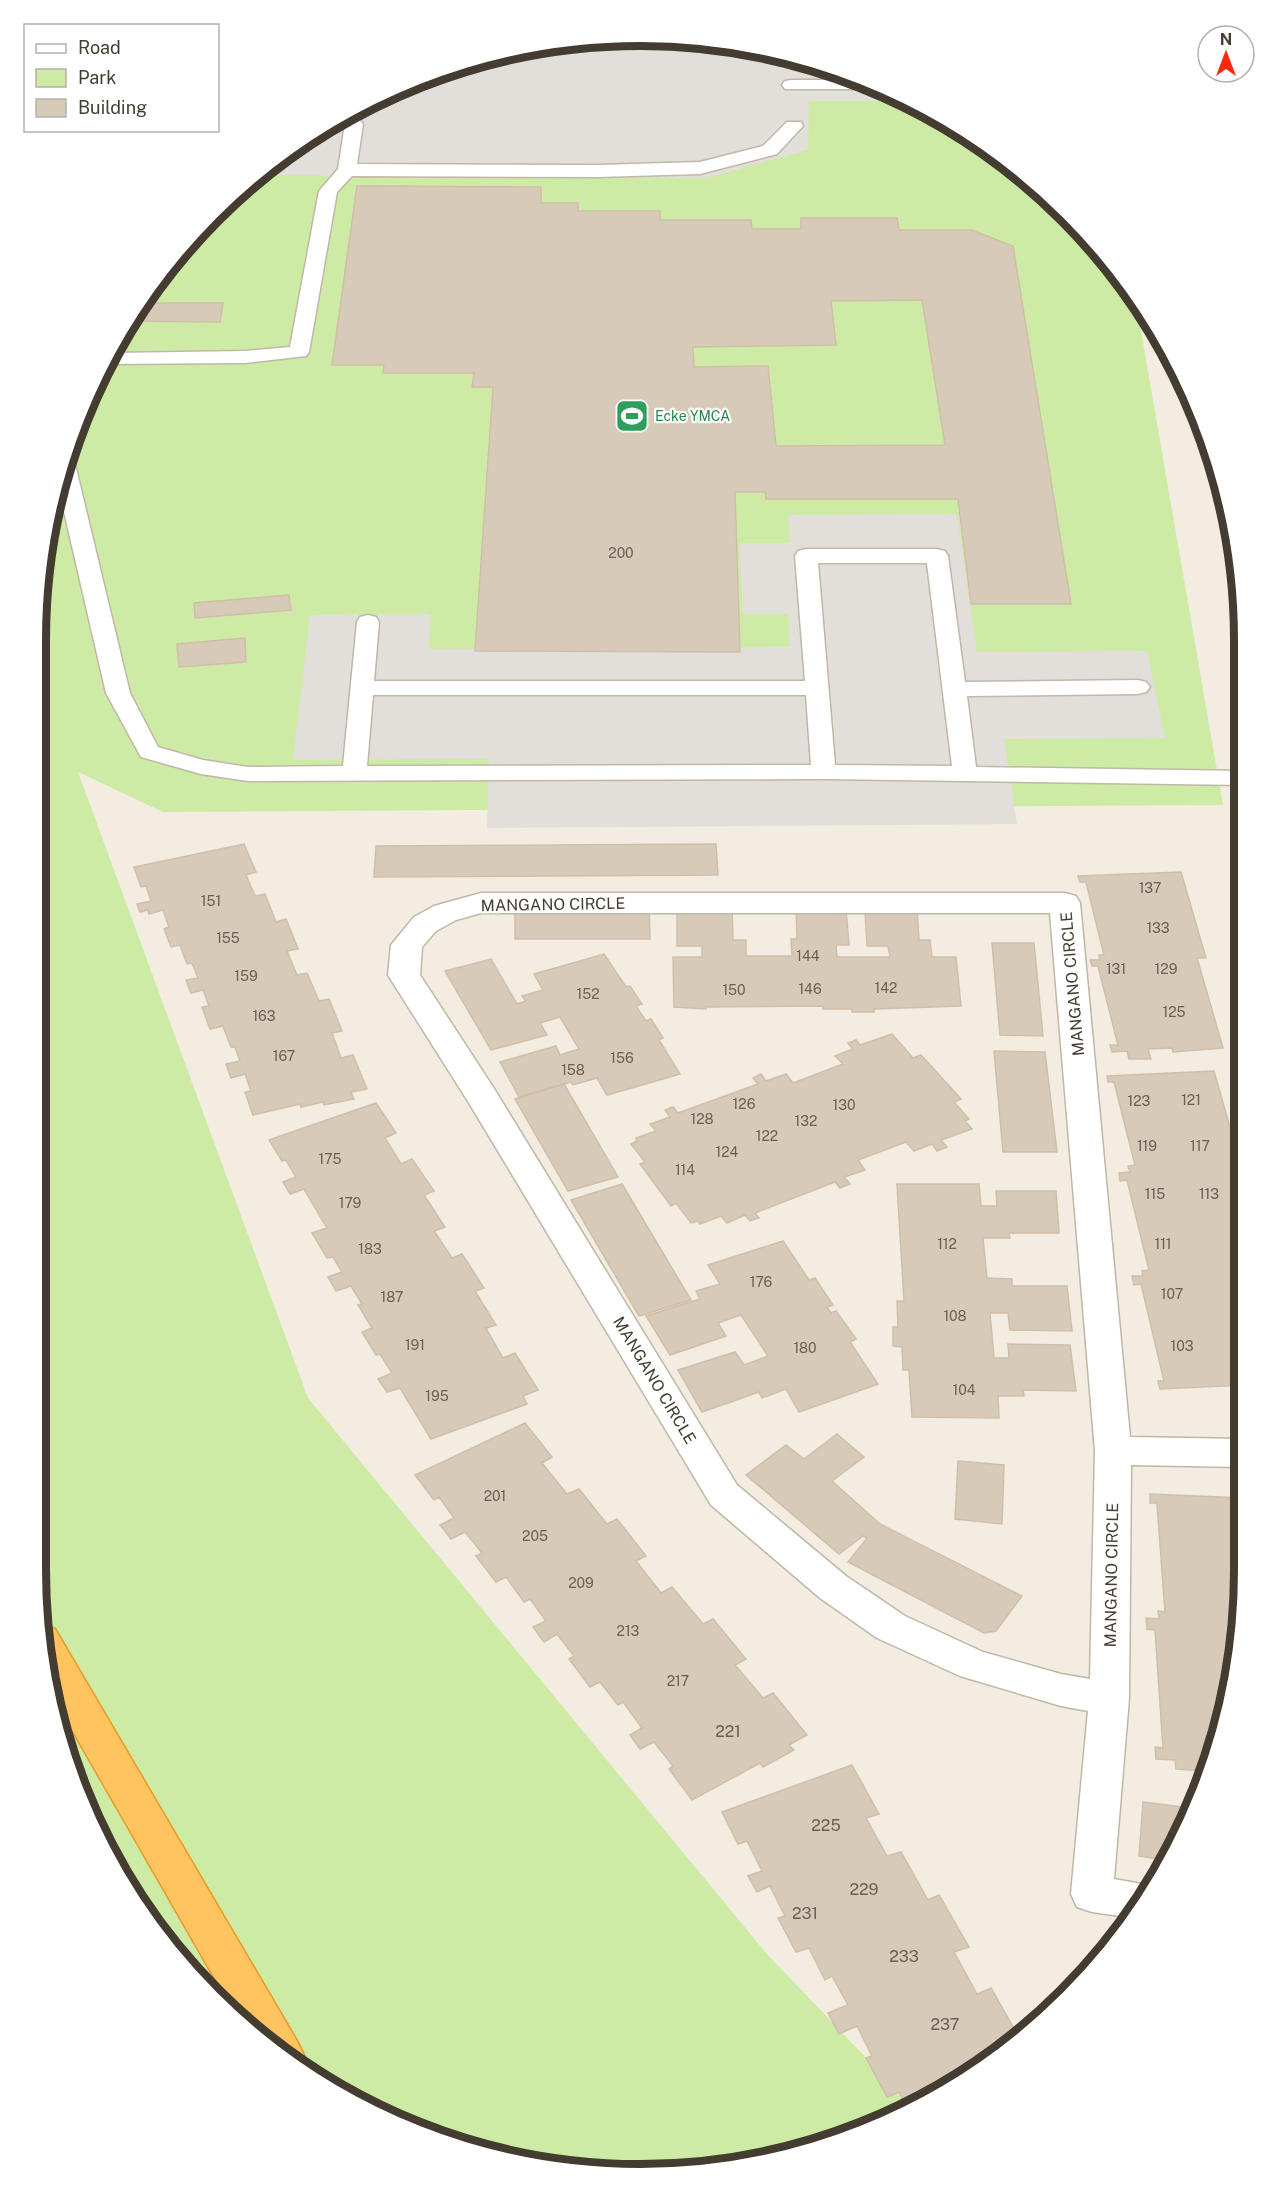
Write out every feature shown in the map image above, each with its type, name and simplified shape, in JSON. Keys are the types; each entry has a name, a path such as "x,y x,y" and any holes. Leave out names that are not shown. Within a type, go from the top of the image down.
{"highway":[{"path":"54,1663 270,2035"}],"street":[{"name":"MANGANO CIRCLE","path":"1109,1698 1061,1690 974,1665 891,1627 833,1587 724,1495 481,1095 404,975 406,945 425,924 446,913 481,903 1065,903 1113,1451 1109,1698 1092,1894 1134,1900"},
{"path":"1113,1451 1234,1453"}],"lane":[{"path":"791,85 851,86"},
{"path":"118,359 244,357 299,352 328,191 347,170 354,124"},
{"path":"347,170 598,171 700,168 770,150 794,126"},
{"path":"68,482 118,693 150,752 201,767 248,774 824,772 1234,778"},
{"path":"824,772 807,556 937,556 965,773"},
{"path":"354,774 368,622"},
{"path":"954,689 1138,687"},
{"path":"362,688 817,688"}],"green space":[{"path":"640,46 679,48 756,58 831,78 867,92 937,126 1001,169 1060,220 1111,279 1139,319 1223,805 163,812 78,772 308,1398 766,1953 907,2101 831,2133 794,2144 717,2159 640,2164 601,2163 524,2153 449,2133 378,2103 310,2064 249,2017 220,1991 194,1962 147,1901 108,1833 78,1762 58,1687 48,1610 46,1571 46,640 48,601 58,524 78,449 92,413 126,343 169,279 220,220 279,169 343,126 413,92 449,78 524,58 601,48"}],"shaded area":[{"path":"640,46 717,52 794,67 831,78 887,101 809,101 808,150 707,178 272,175 343,126 413,92 486,67 563,52"},
{"path":"957,514 977,652 1147,651 1165,738 1004,739 1017,824 487,828 489,759 293,760 310,615 430,614 429,649 790,647 788,614 743,614 739,543 790,543 788,515"}],"building":[{"name":"Ecke YMCA","path":"357,186 541,187 541,203 578,203 578,211 660,211 660,220 751,220 752,229 801,229 801,218 897,218 899,230 971,230 1013,246 1071,604 971,604 958,499 766,499 765,492 735,492 740,652 475,651 493,387 472,387 474,373 383,373 384,365 332,365","holes":["922,300 945,445 776,446 768,366 694,367 693,347 836,345 831,301"]},
{"path":"152,303 223,303 220,322 140,321"},
{"path":"289,595 291,610 195,618 194,603"},
{"path":"245,638 246,662 179,667 177,644"},
{"path":"244,844 256,872 246,875 255,896 265,894 276,922 286,919 298,949 287,951 297,975 307,973 319,1001 329,999 342,1031 332,1033 341,1058 353,1055 367,1089 351,1092 354,1099 324,1105 323,1102 301,1107 300,1104 253,1115 245,1092 251,1091 245,1074 231,1078 226,1064 240,1061 235,1047 231,1047 223,1026 210,1029 202,1007 209,1006 203,990 191,993 186,980 198,978 192,963 187,964 180,945 171,947 164,929 169,927 163,910 149,914 148,910 140,912 137,904 151,901 146,886 141,887 134,867"},
{"path":"716,844 718,875 374,877 376,846"},
{"path":"1181,872 1206,958 1197,958 1223,1048 1173,1052 1172,1048 1148,1049 1151,1059 1129,1059 1127,1051 1112,1052 1110,1045 1118,1045 1098,966 1092,966 1090,960 1100,960 1099,955 1104,955 1086,882 1080,882 1078,876"},
{"path":"515,906 649,906 650,939 515,939"},
{"path":"677,909 732,909 733,940 746,940 746,956 792,956 791,939 797,939 796,909 846,909 849,945 836,945 837,957 890,957 888,946 867,946 865,910 917,909 919,940 930,940 932,957 956,957 961,1006 874,1009 874,1012 823,1009 823,1006 706,1007 706,1009 674,1007 673,957 702,957 702,946 677,946"},
{"path":"992,943 1034,943 1043,1036 1000,1035"},
{"path":"604,954 626,987 630,986 642,1004 636,1006 646,1021 651,1019 663,1038 659,1040 680,1074 607,1095 597,1078 573,1085 571,1082 519,1097 500,1062 556,1046 560,1055 579,1049 560,1017 540,1023 547,1035 491,1050 445,971 491,959 517,1004 526,1001 522,996 543,990 534,974"},
{"path":"892,1034 913,1058 921,1055 961,1099 954,1102 969,1119 965,1121 972,1129 941,1140 947,1147 937,1151 932,1144 914,1151 906,1142 858,1160 865,1170 844,1177 850,1184 840,1188 835,1182 755,1213 759,1218 750,1221 745,1215 727,1223 721,1216 700,1224 698,1221 691,1223 676,1203 671,1206 640,1164 645,1162 631,1144 637,1141 636,1138 656,1131 650,1124 670,1117 665,1110 673,1107 678,1113 758,1084 753,1078 761,1074 766,1081 786,1074 793,1083 843,1064 835,1056 853,1049 848,1043 856,1040 860,1045"},
{"path":"994,1051 1045,1052 1057,1152 1003,1152"},
{"path":"1214,1071 1234,1142 1234,1170 1232,1170 1234,1177 1234,1385 1160,1389 1158,1381 1164,1381 1141,1284 1134,1285 1132,1276 1143,1276 1142,1271 1149,1270 1127,1180 1120,1181 1119,1173 1130,1172 1128,1166 1135,1165 1114,1082 1108,1082 1107,1076"},
{"path":"564,1084 618,1177 568,1191 515,1099"},
{"path":"376,1103 396,1133 385,1138 401,1164 412,1159 434,1191 424,1195 445,1227 434,1231 452,1258 462,1254 484,1288 475,1291 496,1325 486,1328 503,1358 515,1353 538,1390 523,1396 527,1404 431,1439 400,1388 387,1392 378,1379 392,1373 380,1354 376,1355 362,1332 372,1328 358,1305 362,1304 351,1286 336,1291 328,1277 342,1272 333,1257 327,1258 312,1233 327,1228 304,1189 290,1194 283,1182 296,1177 286,1160 282,1161 269,1140"},
{"path":"622,1184 691,1300 639,1316 571,1200"},
{"path":"897,1184 979,1184 981,1206 997,1206 996,1191 1056,1191 1059,1233 1009,1233 1010,1238 983,1238 987,1278 1012,1279 1012,1286 1067,1286 1072,1331 1010,1330 1008,1313 990,1313 994,1358 1009,1358 1008,1344 1070,1345 1076,1391 1023,1390 1024,1396 998,1396 999,1418 912,1417 909,1370 903,1370 902,1347 893,1346 893,1327 898,1327 897,1301 904,1301"},
{"path":"783,1241 809,1280 815,1278 833,1305 827,1307 831,1313 836,1311 856,1339 850,1342 878,1384 799,1412 786,1389 762,1398 759,1392 702,1412 678,1370 735,1352 744,1365 768,1356 741,1315 718,1323 726,1336 670,1355 646,1316 700,1299 696,1291 720,1284 708,1265"},
{"path":"525,1423 552,1457 542,1463 567,1494 579,1489 607,1524 617,1519 646,1556 636,1561 661,1593 672,1587 703,1624 713,1619 746,1659 735,1665 763,1698 773,1693 807,1735 789,1745 794,1750 763,1767 760,1763 692,1800 669,1769 673,1766 654,1742 640,1749 630,1735 642,1728 623,1702 618,1705 600,1682 590,1687 569,1659 574,1656 557,1634 544,1642 533,1627 546,1621 530,1599 524,1602 506,1577 496,1582 476,1556 482,1553 465,1532 451,1539 440,1525 454,1518 439,1497 434,1500 415,1475"},
{"path":"837,1434 864,1457 832,1481 880,1524 1022,1596 996,1631 984,1633 848,1562 867,1538 863,1536 839,1554 746,1475 786,1445 804,1459"},
{"path":"958,1461 1004,1465 1002,1524 955,1519"},
{"path":"1150,1494 1234,1498 1234,1571 1228,1648 1213,1725 1199,1770 1176,1769 1175,1760 1156,1759 1155,1747 1163,1748 1155,1630 1147,1629 1146,1618 1159,1619 1158,1611 1165,1612 1157,1503 1150,1503"},
{"path":"852,1765 879,1814 866,1818 887,1856 901,1852 928,1900 939,1895 969,1947 954,1952 977,1994 991,1988 1015,2030 937,2085 904,2102 899,2092 887,2097 866,2058 872,2056 857,2026 839,2034 828,2013 848,2005 832,1976 825,1980 809,1948 796,1952 778,1918 785,1916 770,1886 757,1892 748,1876 762,1871 747,1841 738,1844 722,1812"},
{"path":"1143,1802 1184,1807 1159,1859 1139,1856"}],"place":[{"name":"Ecke YMCA","path":"632,416"}]}
